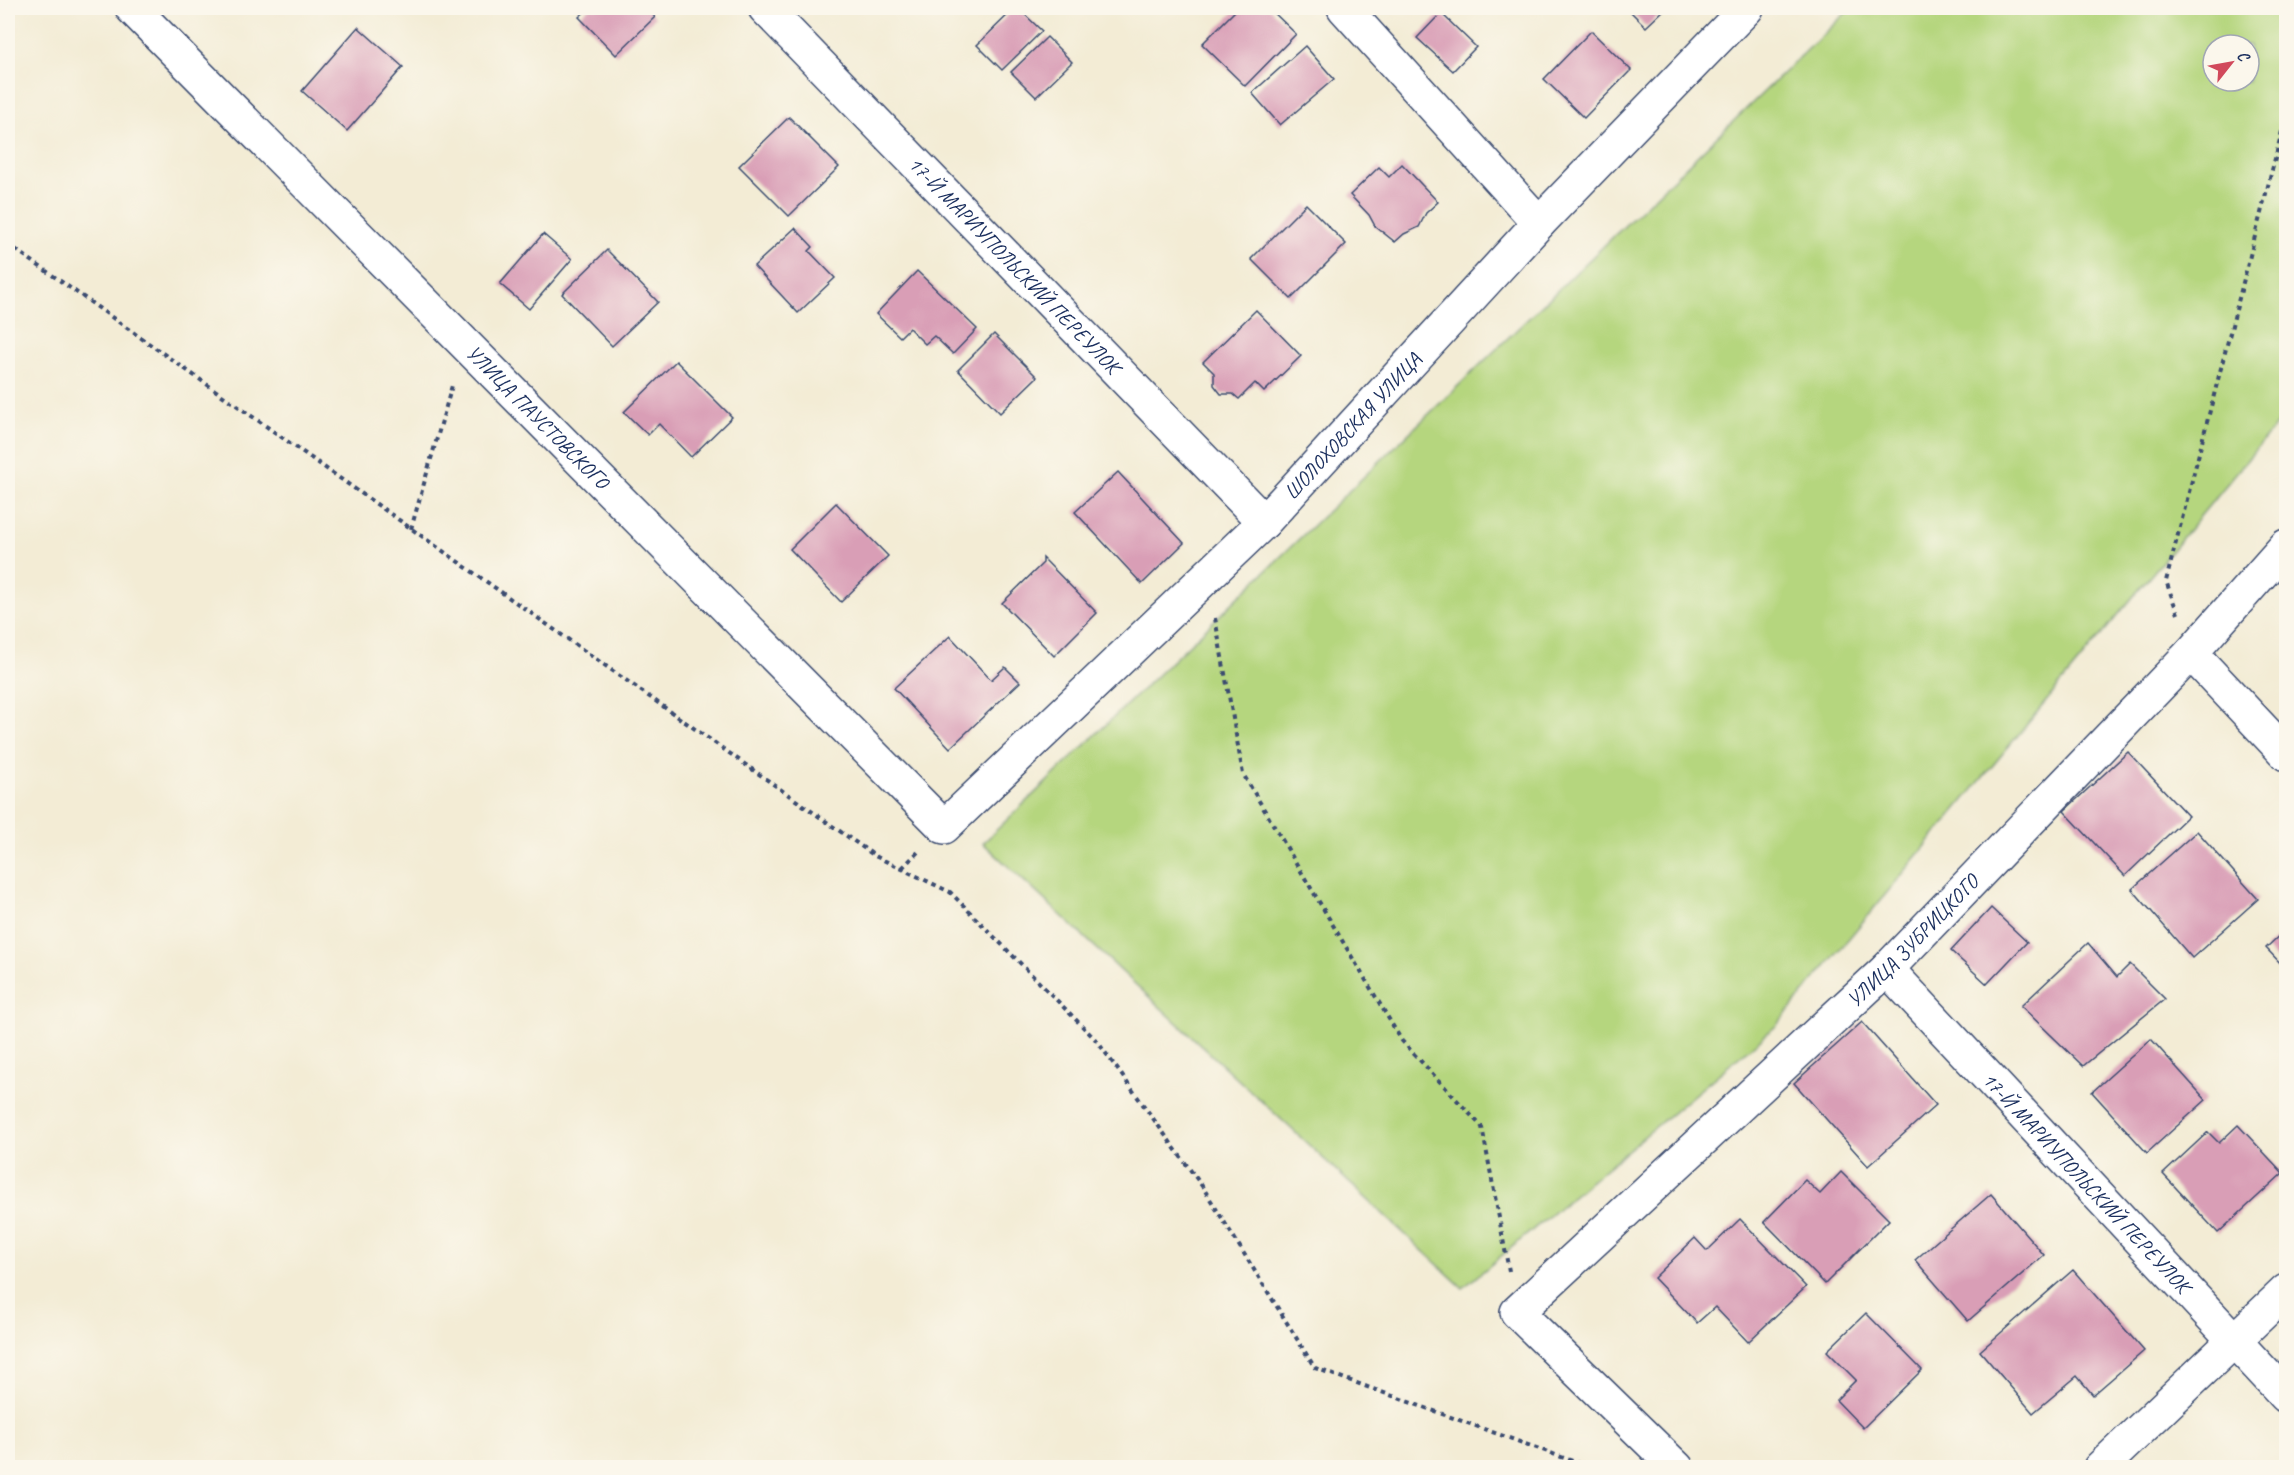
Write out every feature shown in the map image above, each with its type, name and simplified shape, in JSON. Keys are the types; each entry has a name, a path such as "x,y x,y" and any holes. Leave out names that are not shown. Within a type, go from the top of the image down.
{"street":[{"name":"УЛИЦА ПАУСТОВСКОГО","path":"132,8 944,827"},
{"name":"17-Й МАРИУПОЛЬСКИЙ ПЕРЕУЛОК","path":"765,8 1264,522"},
{"path":"1344,8 1539,223"},
{"name":"ШОЛОХОВСКАЯ УЛИЦА","path":"944,827 1264,522 1539,223 1747,8"},
{"name":"УЛИЦА ЗУБРИЦКОГО","path":"1517,1312 1887,969 2191,653 2286,546"},
{"path":"2191,653 2286,754"},
{"name":"17-Й МАРИУПОЛЬСКИЙ ПЕРЕУЛОК","path":"1887,969 2235,1338 2286,1396"},
{"path":"2100,1467 2286,1291"},
{"path":"1517,1312 1677,1467"}],"path":[{"path":"2191,653 2166,581 2286,116"},
{"path":"8,244 875,856 950,892 1097,1041 1202,1186 1315,1368 1592,1467"},
{"path":"411,529 464,343"},
{"path":"1208,576 1243,774 1402,1041 1482,1127 1517,1312"}],"green space":[{"path":"1851,8 2286,8 2286,413 1776,1026 1463,1288 983,843"}],"building":[{"path":"589,8 646,8 655,17 616,55 579,17"},
{"path":"1015,8 1018,8 1042,31 1002,70 977,45"},
{"path":"1238,8 1269,8 1296,34 1245,86 1202,44"},
{"path":"1627,8 1666,8 1646,27"},
{"path":"1441,13 1476,47 1453,71 1417,38"},
{"path":"358,27 403,67 347,131 302,91"},
{"path":"1591,31 1631,70 1584,118 1544,79"},
{"path":"1047,37 1072,62 1036,97 1011,72"},
{"path":"1305,46 1334,79 1280,125 1252,93"},
{"path":"789,117 839,167 789,216 739,166"},
{"path":"1402,164 1438,202 1426,213 1419,227 1404,234 1395,242 1375,226 1369,215 1350,195 1379,167 1389,177"},
{"path":"1306,204 1346,244 1291,299 1251,259"},
{"path":"795,228 813,247 809,251 835,278 798,313 754,266"},
{"path":"543,234 572,259 529,309 500,284"},
{"path":"607,250 658,302 612,346 562,294"},
{"path":"917,271 977,329 953,354 934,336 925,344 909,328 900,337 876,314"},
{"path":"1256,310 1301,356 1264,392 1255,383 1239,399 1233,394 1221,394 1214,385 1214,373 1203,362"},
{"path":"994,334 1037,377 1000,413 958,370"},
{"path":"676,361 732,417 691,457 659,424 648,435 624,412"},
{"path":"1118,472 1184,543 1142,584 1075,512"},
{"path":"836,503 888,556 841,602 790,549"},
{"path":"1043,558 1097,613 1054,656 1002,603 1043,563"},
{"path":"950,636 991,680 1005,667 1020,682 950,748 894,688"},
{"path":"2128,752 2188,816 2125,876 2064,811"},
{"path":"2197,831 2258,899 2192,958 2132,889"},
{"path":"1991,908 2027,942 1987,984 1951,951"},
{"path":"2286,929 2286,969 2266,948"},
{"path":"2088,943 2117,977 2130,964 2165,999 2083,1066 2021,1006"},
{"path":"1862,1022 1936,1105 1868,1166 1794,1083"},
{"path":"2151,1039 2206,1100 2147,1153 2092,1092"},
{"path":"2238,1125 2283,1173 2218,1233 2163,1174 2208,1132 2219,1143"},
{"path":"1841,1172 1889,1220 1825,1284 1764,1222 1805,1180 1820,1194"},
{"path":"1991,1194 2044,1255 1968,1321 1915,1260"},
{"path":"1740,1219 1806,1287 1748,1342 1715,1307 1697,1323 1654,1278 1695,1238 1707,1251"},
{"path":"2073,1270 2144,1351 2093,1395 2077,1376 2033,1413 1980,1351"},
{"path":"1866,1313 1922,1370 1863,1428 1836,1400 1856,1380 1827,1351"}]}
